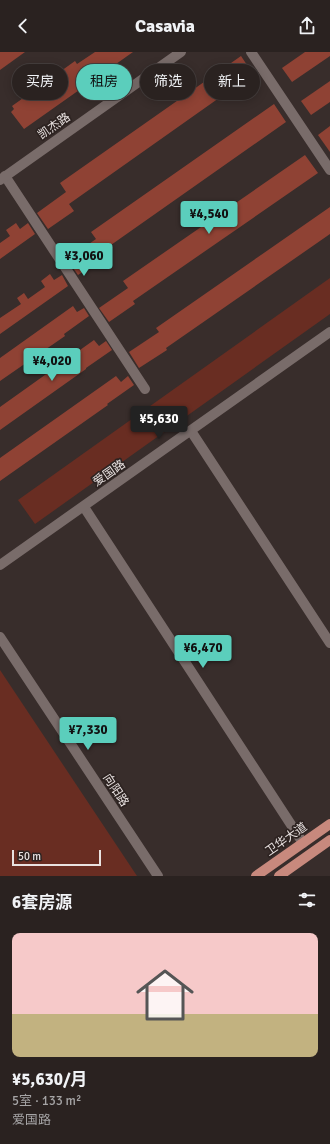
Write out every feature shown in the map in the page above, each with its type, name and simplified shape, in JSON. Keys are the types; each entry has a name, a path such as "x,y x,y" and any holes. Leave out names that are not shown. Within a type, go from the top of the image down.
{"main road":[{"name":"卫华大道","path":"256,876 330,824"},
{"path":"279,876 330,840"}],"street":[{"name":"凯杰路","path":"2,178 181,52"},
{"path":"251,52 330,170"},
{"path":"2,178 145,389"},
{"name":"爱国路","path":"0,566 330,332"},
{"path":"191,431 330,643"},
{"path":"84,506 303,843"},
{"name":"向阳路","path":"0,638 158,876"}],"shaded area":[{"path":"330,278 330,314 35,524 18,500"},
{"path":"0,670 137,876 0,876"}],"building":[{"path":"0,52 25,52 0,70"},
{"path":"95,52 133,52 116,64 77,64"},
{"path":"305,52 330,52 330,56 292,82 282,68"},
{"path":"241,56 246,64 230,64"},
{"path":"75,61 77,64 76,92 68,98 68,66"},
{"path":"330,81 330,102 311,115 301,101"},
{"path":"204,82 204,100 216,100 69,204 74,211 48,229 37,213 66,192 60,183 178,100 196,100 196,88"},
{"path":"20,100 65,100 24,129 11,112 14,109 12,106"},
{"path":"274,104 286,122 101,252 105,257 78,275 67,259 96,239 91,232"},
{"path":"330,126 330,152 318,135"},
{"path":"305,155 318,173 133,301 135,304 109,322 99,308 128,288 123,281"},
{"path":"330,207 330,234 166,348 167,350 139,368 129,352 159,332 156,328"},
{"path":"16,223 20,229 28,223 35,234 0,259 0,243 10,236 6,230"},
{"path":"50,274 54,280 62,275 68,286 0,334 0,318 21,304 17,298 24,293 28,299 45,287 41,281"},
{"path":"73,306 77,312 84,308 89,316 64,334 65,336 0,381 0,358"},
{"path":"94,340 99,346 106,341 112,350 0,430 0,407"},
{"path":"116,376 121,382 128,376 134,385 0,481 0,458"}]}
